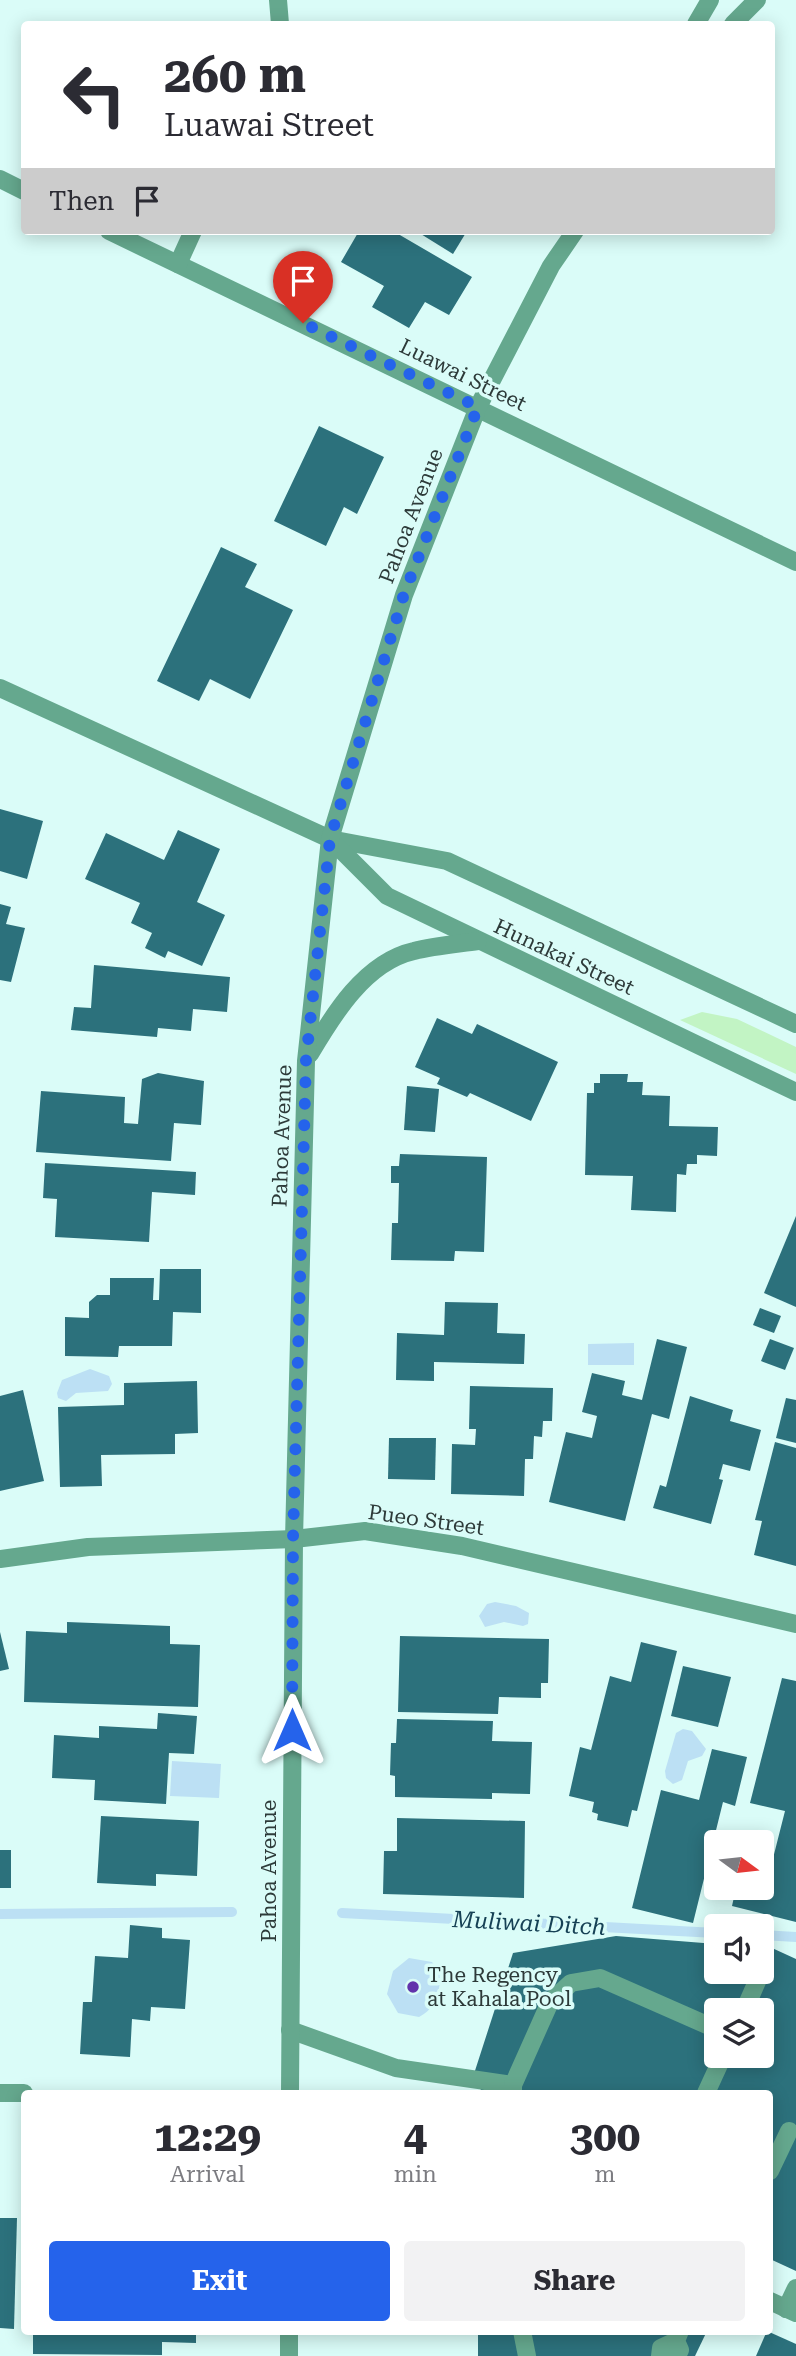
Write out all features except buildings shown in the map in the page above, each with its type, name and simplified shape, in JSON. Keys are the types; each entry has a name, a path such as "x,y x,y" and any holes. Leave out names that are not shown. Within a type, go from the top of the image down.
{"street":[{"path":"278,0 281,21"},
{"path":"698,21 710,0"},
{"path":"736,21 757,0"},
{"path":"0,179 21,190"},
{"name":"Luawai Street","path":"117,235 796,562"},
{"path":"178,264 191,235"},
{"name":"Pahoa Avenue","path":"290,2090 293,1539 306,1060 330,839 404,594 478,407 551,266 572,235"},
{"name":"Hunakai Street","path":"0,688 330,839 447,861 796,1024"},
{"name":"Hunakai Street","path":"330,839 387,896 796,1092"},
{"path":"306,1060 335,1012 370,975 412,951 478,941"},
{"name":"Pueo Street","path":"0,1559 88,1547 293,1539 365,1531 462,1546 796,1625"},
{"path":"290,2030 396,2068 513,2089 550,2002 571,1983 600,1978 704,2024"},
{"path":"707,2090 717,2068"},
{"path":"0,2093 21,2093"},
{"path":"773,2166 794,2128"},
{"path":"784,2308 796,2288"},
{"path":"289,2335 289,2356"},
{"path":"523,2335 527,2356"},
{"path":"660,2356 661,2348 678,2343"}],"green space":[{"path":"702,1012 737,1019 796,1047 796,1074 680,1020"}],"water":[{"path":"634,1343 634,1365 588,1365 588,1344"},
{"path":"90,1369 109,1376 112,1384 108,1391 76,1393 66,1401 58,1398 62,1380"},
{"path":"495,1602 516,1606 529,1613 528,1624 523,1626 504,1622 485,1627 479,1616 487,1604"},
{"path":"683,1729 692,1731 706,1749 702,1756 688,1761 682,1780 673,1784 666,1778 665,1771 676,1733"},
{"path":"172,1761 221,1764 219,1798 170,1796"},
{"name":"The Regency at Kahala Pool","path":"409,1958 432,1962 439,1972 436,1998 425,2014 419,2017 398,2013 387,1994 393,1971"}],"waterway":[{"name":"Muliwai Ditch","path":"0,1914 232,1912"},
{"name":"Muliwai Ditch","path":"342,1913 704,1932"},
{"name":"Muliwai Ditch","path":"774,1936 796,1937"}],"place":[{"name":"The Regency at Kahala Pool","path":"413,1987"}],"route":[{"path":"292,1730 293,1539 306,1060 330,839 383,656 404,594 478,407 303,323"}]}
